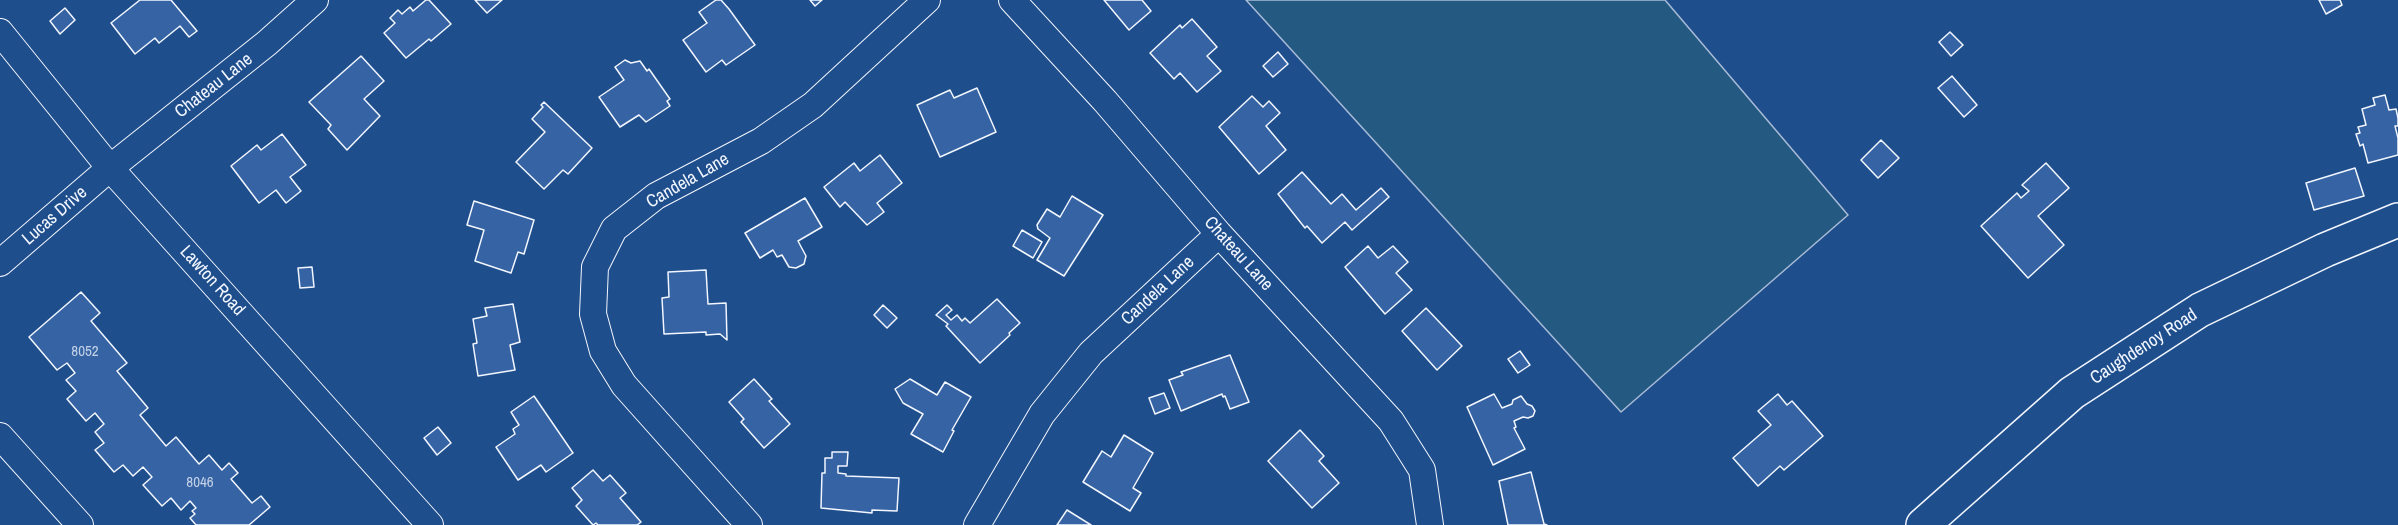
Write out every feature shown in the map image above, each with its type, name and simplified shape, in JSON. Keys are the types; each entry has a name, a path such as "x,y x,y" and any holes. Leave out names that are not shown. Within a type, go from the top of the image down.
{"street":[{"name":"Chateau Lane","path":"110,168 267,44 315,0"},
{"name":"Candela Lane","path":"749,525 624,385 603,351 593,314 595,267 614,229 656,196 761,141 813,105 927,0"},
{"name":"Chateau Lane","path":"1012,0 1105,101 1219,234 1391,421 1422,470 1430,525"},
{"name":"Lawton Road","path":"0,32 110,168 430,525"},
{"name":"Lucas Drive","path":"0,263 110,168"},
{"name":"Caughdenoy Road","path":"1923,525 2072,393 2200,310 2325,250 2398,220"},
{"name":"Candela Lane","path":"977,525 1042,414 1091,353 1219,234"},
{"path":"0,436 80,525"}],"shaded area":[{"path":"1246,0 1665,0 1848,215 1621,412"}],"building":[{"path":"140,0 171,0 197,31 189,37 180,26 159,43 155,38 135,54 111,23"},
{"path":"429,0 451,24 406,58 384,33 395,23 390,18 398,10 402,14 410,7 413,11"},
{"path":"475,0 502,0 487,13"},
{"path":"716,0 721,0 729,9 755,45 726,65 722,60 706,72 683,40 707,23 699,12"},
{"path":"810,0 822,0 815,6"},
{"path":"1104,0 1142,0 1151,11 1129,30"},
{"path":"2319,0 2340,0 2342,5 2326,14"},
{"path":"65,8 75,20 60,34 50,21"},
{"path":"1192,19 1217,47 1207,56 1221,71 1197,92 1180,73 1174,79 1150,53 1180,25 1182,28"},
{"path":"1950,32 1963,45 1951,56 1939,42"},
{"path":"1278,52 1288,64 1273,77 1263,66"},
{"path":"361,56 384,81 364,99 380,116 347,150 328,129 331,125 309,102"},
{"path":"625,60 631,63 640,61 647,71 649,69 670,99 667,101 670,106 646,122 639,115 620,127 599,97 624,80 615,67"},
{"path":"1952,76 1977,105 1964,117 1938,88"},
{"path":"977,88 996,132 940,157 917,105 950,90 954,98"},
{"path":"2385,95 2389,110 2396,109 2398,118 2398,126 2395,126 2398,155 2368,163 2363,144 2360,146 2356,134 2360,133 2358,127 2366,125 2362,109 2375,105 2373,98"},
{"path":"1252,96 1263,107 1269,101 1280,113 1266,126 1286,150 1259,174 1219,127"},
{"path":"544,102 592,148 568,174 563,170 544,189 516,162 545,132 532,119 543,107 541,105"},
{"path":"282,134 306,165 290,177 301,191 286,203 276,190 259,203 231,166 257,145 261,150"},
{"path":"1881,140 1899,158 1878,178 1861,160"},
{"path":"880,155 902,183 877,203 884,212 867,225 845,202 840,207 824,187 854,163 860,171"},
{"path":"2046,163 2069,188 2038,216 2064,245 2028,278 1981,226 2017,193 2021,198 2029,191 2022,185"},
{"path":"2355,168 2364,196 2314,210 2306,183"},
{"path":"1302,172 1331,204 1342,194 1356,210 1381,188 1389,197 1352,230 1345,222 1322,243 1307,226 1305,228 1278,194"},
{"path":"1072,196 1103,215 1064,276 1037,260 1050,238 1038,229 1037,225 1047,209 1060,217"},
{"path":"805,198 822,227 798,241 806,256 804,264 796,268 789,267 782,255 777,257 773,250 760,258 745,233"},
{"path":"474,201 534,220 524,254 518,252 511,273 475,261 484,230 467,225"},
{"path":"1022,230 1042,242 1033,258 1013,246"},
{"path":"1368,246 1378,258 1393,246 1408,262 1396,273 1412,290 1385,314 1345,267"},
{"path":"312,267 314,287 300,288 298,268"},
{"path":"706,270 708,304 726,303 727,340 720,334 706,335 706,332 664,334 662,298 669,297 668,272"},
{"path":"81,292 100,313 91,321 127,363 117,371 148,408 140,415 166,446 176,437 199,464 209,455 222,470 229,463 238,473 231,479 252,503 261,496 270,507 249,525 196,525 190,518 195,514 192,511 196,508 190,501 181,510 171,498 162,506 143,485 152,477 143,467 133,476 123,465 114,472 95,450 104,443 95,432 104,424 95,413 86,421 67,399 76,391 66,380 75,373 67,363 57,370 29,337"},
{"path":"997,299 1020,323 980,363 946,326 948,324 936,315 947,305 952,310 946,315 951,320 957,315 962,321 965,318 970,323"},
{"path":"513,304 520,342 510,345 515,370 478,376 473,344 477,343 473,319 487,316 485,308"},
{"path":"883,305 897,318 887,328 874,315"},
{"path":"1426,308 1462,346 1437,370 1402,331"},
{"path":"1520,351 1530,365 1518,373 1508,359"},
{"path":"1230,355 1249,402 1230,409 1222,394 1181,411 1169,380 1183,375 1181,372"},
{"path":"754,379 772,399 769,401 790,424 764,448 741,422 744,419 729,402"},
{"path":"910,379 937,395 945,382 971,397 952,430 954,431 943,452 911,434 923,414 903,403 895,389"},
{"path":"1164,393 1170,408 1155,414 1149,398"},
{"path":"1494,394 1502,408 1512,404 1513,400 1521,396 1535,411 1533,416 1514,421 1516,427 1514,428 1525,449 1493,465 1467,407"},
{"path":"1778,394 1787,405 1792,401 1823,436 1784,470 1780,466 1758,486 1733,458 1771,425 1758,411"},
{"path":"534,396 573,453 546,472 541,465 518,480 496,447 515,434 513,429 519,425 511,412"},
{"path":"438,427 451,443 437,455 424,438"},
{"path":"1300,430 1324,456 1319,461 1339,483 1312,508 1268,461"},
{"path":"1124,435 1153,453 1133,488 1141,493 1130,511 1083,482 1102,451 1111,457"},
{"path":"832,452 848,452 847,466 838,466 838,473 846,474 846,476 899,478 897,511 872,510 872,513 821,508 822,473 825,473 825,458 832,458"},
{"path":"593,470 603,481 610,475 626,493 620,498 641,522 637,525 598,525 596,523 593,525 576,506 582,500 572,488"},
{"path":"1531,472 1544,524 1547,525 1508,525 1499,481"},
{"path":"1067,510 1091,525 1057,525"}]}
